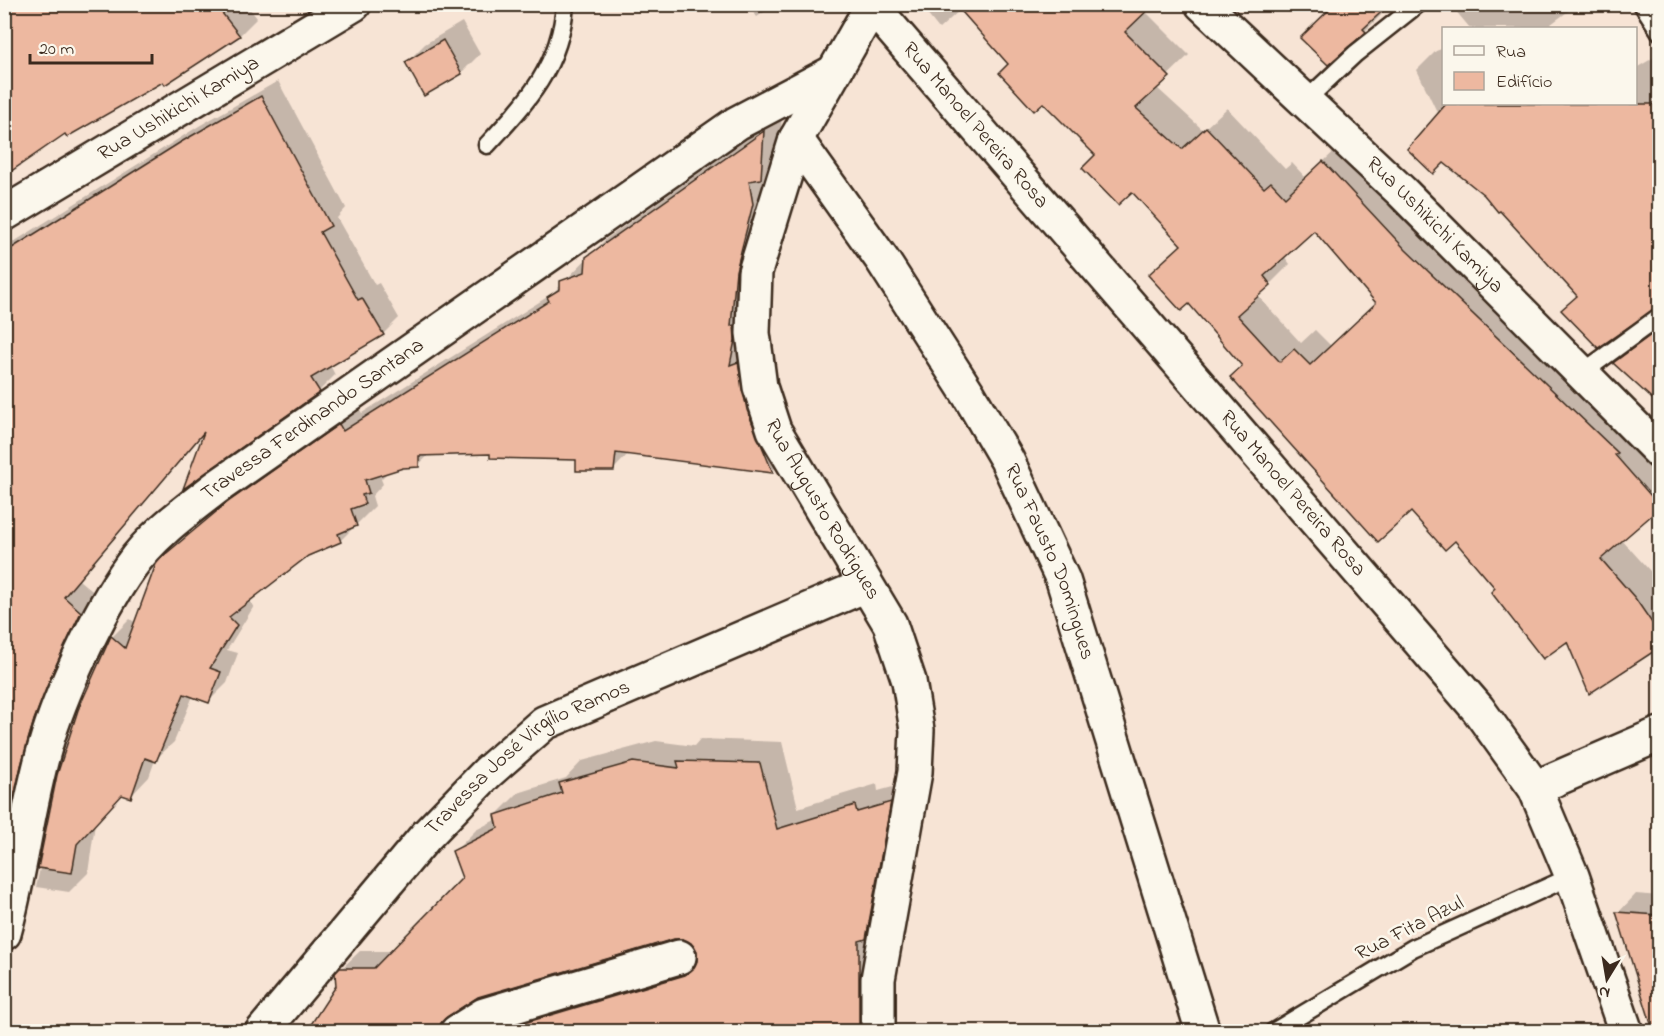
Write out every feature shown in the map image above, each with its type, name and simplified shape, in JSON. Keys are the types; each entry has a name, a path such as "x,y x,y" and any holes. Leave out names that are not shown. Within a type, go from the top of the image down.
{"street":[{"name":"Rua Ushikichi Kamiya","path":"4,214 354,4"},
{"name":"Rua Ushikichi Kamiya","path":"1202,4 1410,200 1659,452"},
{"name":"Rua Augusto Rodrigues","path":"872,5 796,139 754,272 753,333 760,387 774,430 890,624 909,681 917,730 915,772 878,979 878,1032"},
{"name":"Rua Manoel Pereira Rosa","path":"872,5 1478,709 1535,788 1572,876 1626,1032"},
{"name":"Travessa Ferdinando Santana","path":"4,933 45,746 104,609 131,566 164,529 217,487 737,123 832,73"},
{"name":"Rua Fausto Domingues","path":"796,139 883,261 969,395 1007,460 1063,580 1203,1032"},
{"name":"Travessa José Virgílio Ramos","path":"262,1032 426,836 487,773 544,723 866,585"},
{"path":"1535,788 1659,734"},
{"path":"457,1032 484,1015 679,957"}],"lane":[{"path":"487,145 533,95 555,51 565,4"},
{"path":"1305,101 1355,54 1418,4"},
{"path":"1642,4 1659,32"},
{"path":"1582,373 1659,316"},
{"name":"Rua Fita Azul","path":"1274,1032 1413,948 1572,876"}],"building":[{"path":"4,4 215,4 240,36 165,85 163,82 67,137 65,134 4,176"},
{"path":"955,4 1154,4 1125,32 1170,77 1136,108 1182,149 1206,127 1264,188 1271,182 1285,197 1323,161 1406,250 1618,453 1615,455 1659,505 1659,509 1601,559 1635,598 1659,633 1659,648 1589,694 1567,642 1543,659 1491,592 1495,588 1455,541 1445,550 1411,512 1378,542 1230,377 1242,366 1189,304 1181,311 1148,275 1181,245 1132,192 1118,205 1082,168 1095,155 1043,103 1034,111 999,73 1008,64","holes":["1314,231 1376,303 1310,365 1294,349 1280,362 1237,315 1271,285 1264,276"]},
{"path":"1335,4 1390,4 1363,29 1366,32 1328,65 1300,38"},
{"path":"443,40 462,74 424,96 405,62"},
{"path":"261,96 331,226 320,232 358,300 362,298 384,335 311,378 320,392 183,489 204,432 64,597 81,612 34,720 4,843 4,253 181,142"},
{"path":"1659,104 1659,306 1598,348 1561,310 1577,296 1500,211 1498,212 1484,195 1444,163 1433,174 1407,149 1445,105"},
{"path":"764,131 761,179 749,181 753,204 736,271 731,326 734,325 735,340 730,365 738,362 747,410 773,473 616,453 614,471 576,471 576,460 490,458 490,454 419,456 419,467 403,468 365,480 369,493 362,495 365,504 351,509 357,526 338,534 341,542 308,556 229,617 237,625 210,668 221,672 209,703 184,694 156,762 145,758 131,798 122,795 77,844 72,873 38,868 57,775 78,710 111,636 125,648 156,564 162,557 228,502 339,424 343,431 549,301 547,297 560,289 560,281 585,272 586,257"},
{"path":"1659,329 1659,405 1613,363"},
{"path":"677,761 760,763 777,829 855,805 857,812 891,802 866,939 859,941 859,1032 494,1032 685,975 693,969 697,961 697,952 691,943 683,939 674,939 478,997 447,1017 441,1023 438,1032 306,1032 336,986 335,973 340,968 374,968 462,878 452,851 498,828 495,815 562,793 559,783 633,762 679,768"},
{"path":"1616,912 1658,915 1659,1026 1652,1027"}]}
